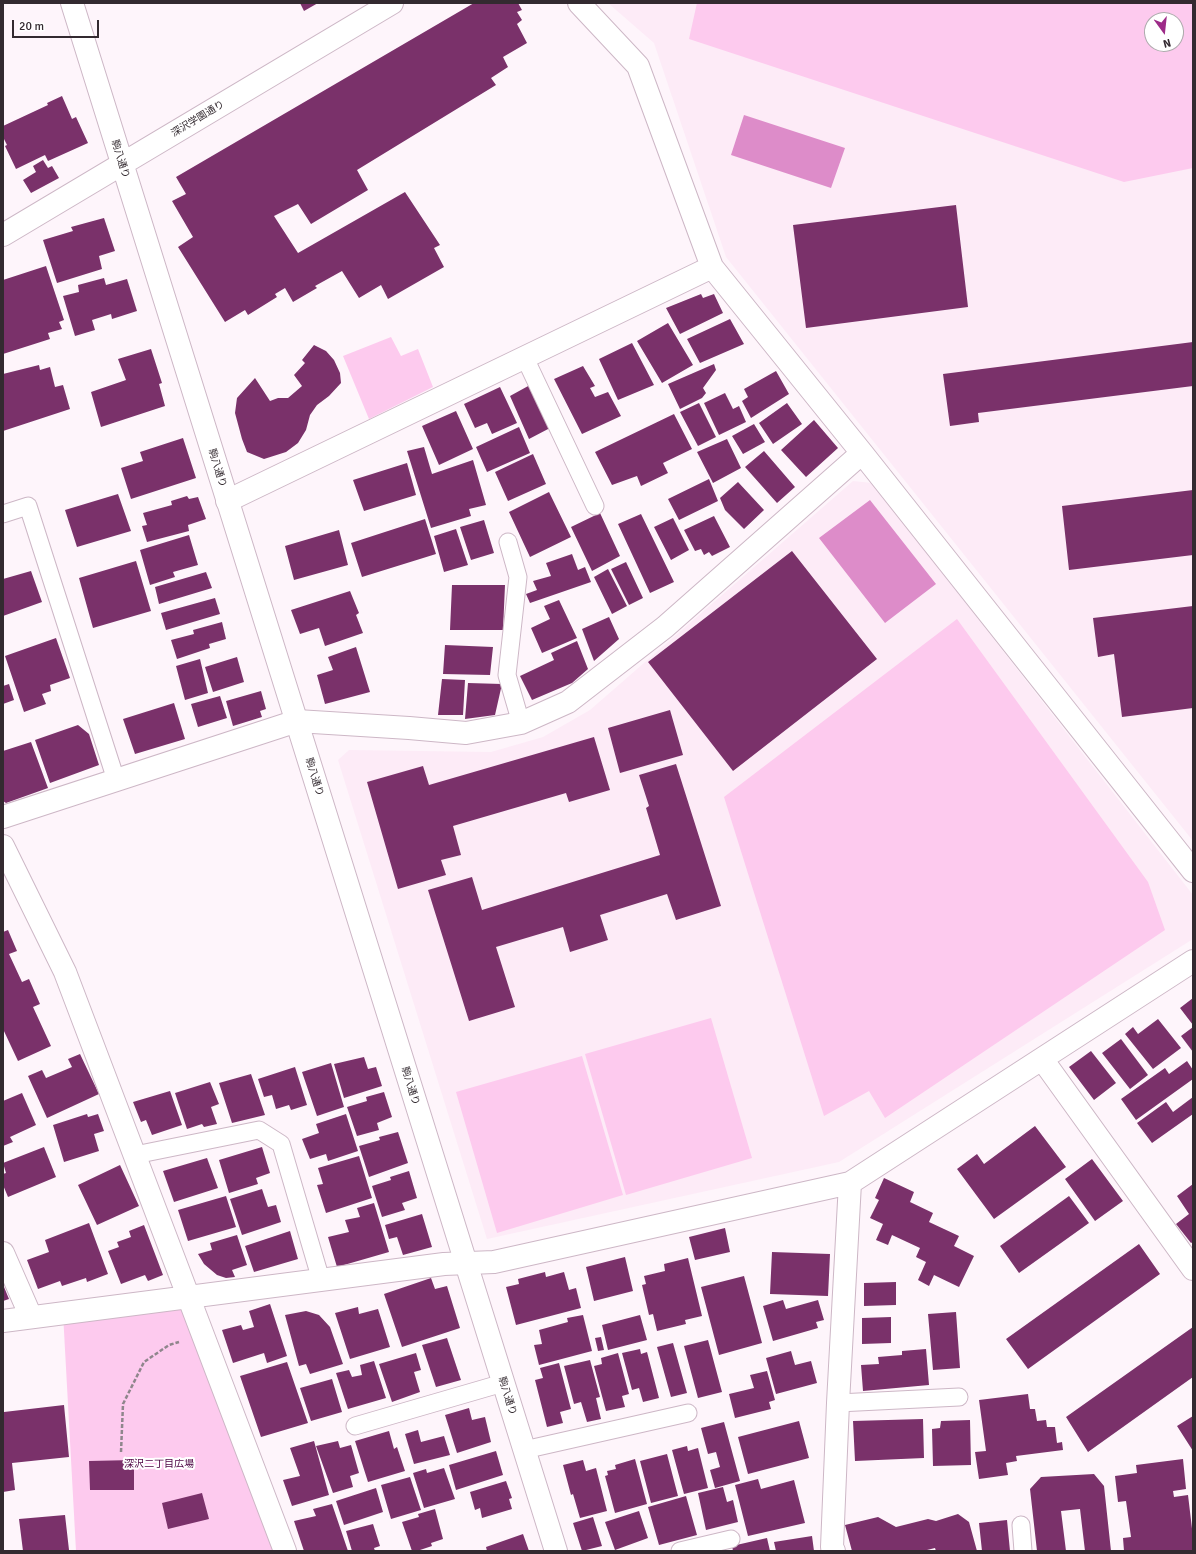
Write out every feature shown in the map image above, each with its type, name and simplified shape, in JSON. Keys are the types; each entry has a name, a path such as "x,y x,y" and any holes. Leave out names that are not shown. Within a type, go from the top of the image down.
{"street":[{"name":"駒八通り","path":"72,3 556,1551"},
{"name":"深沢学園通り","path":"3,234 122,165 392,3"},
{"path":"579,3 638,66 712,267 862,453 1193,871"},
{"path":"227,501 712,267"},
{"path":"3,817 297,722 410,728 466,734 521,723 568,702 664,627 862,453"},
{"path":"3,846 65,972 285,1551"},
{"path":"3,1321 444,1264 494,1262 850,1183 1193,960"},
{"path":"1042,1059 1193,1269"},
{"path":"834,1551 832,1547 838,1403 850,1183"},
{"path":"3,1253 31,1317"}],"lane":[{"path":"525,358 595,506"},
{"path":"3,514 28,506 116,780"},
{"path":"508,542 518,577 507,675 521,723"},
{"path":"135,1155 259,1130 281,1144 321,1280"},
{"path":"355,1426 503,1382"},
{"path":"838,1403 959,1397"},
{"path":"524,1450 688,1413"},
{"path":"1021,1525 1024,1551"},
{"path":"680,1551 731,1539"}],"path":[{"path":"122,1452 123,1404 144,1362 169,1345 203,1333"}],"shaded area":[{"path":"608,3 1193,3 1193,841 726,257 654,43"},
{"path":"744,115 845,148 831,188 731,155"},
{"path":"853,481 872,483 1193,895 1193,939 839,1162 487,1239 338,760 349,750 491,752 543,737 590,710"},
{"path":"870,500 936,584 885,623 819,538"}],"green space":[{"path":"697,3 1193,3 1193,168 1124,182 689,39"},
{"path":"391,337 401,356 418,349 433,387 369,419 343,356"},
{"path":"957,619 1148,882 1165,930 885,1118 869,1091 824,1116 724,797"},
{"path":"711,1018 752,1158 626,1195 585,1054"},
{"path":"582,1056 623,1195 497,1233 456,1092"},
{"name":"深沢二丁目広場","path":"191,1300 285,1551 76,1551 63,1313"}],"building":[{"path":"300,3 318,3 304,11"},
{"path":"474,3 518,3 522,10 517,12 522,20 517,24 527,43 503,57 508,67 491,78 496,85 357,170 368,190 311,224 298,204 274,216 298,253 405,192 440,245 434,248 444,267 388,299 381,285 359,298 342,271 315,286 317,288 293,302 285,288 275,294 277,297 248,315 245,310 225,322 178,247 193,237 172,201 186,194 176,177"},
{"path":"62,96 72,119 76,117 88,143 48,161 45,155 16,169 5,146 7,145 3,137 3,126 48,105 47,103"},
{"path":"43,160 48,168 52,166 59,178 31,193 23,180 36,172 33,166"},
{"path":"956,205 968,307 806,328 793,225"},
{"path":"104,218 115,251 99,256 102,269 57,283 43,240 73,231 71,227"},
{"path":"46,266 64,320 59,322 62,329 48,333 50,339 3,354 3,280"},
{"path":"104,278 106,285 127,279 137,311 112,319 111,314 92,320 95,330 75,336 63,296 79,292 78,285"},
{"path":"701,294 703,298 714,294 723,313 680,334 666,308"},
{"path":"730,319 744,344 700,363 687,339"},
{"path":"668,323 693,365 662,383 637,341"},
{"path":"1193,342 1193,386 978,413 979,422 950,426 943,374"},
{"path":"632,343 654,385 618,400 599,359"},
{"path":"314,345 326,351 334,360 340,373 341,383 329,396 317,405 310,415 306,430 298,443 286,452 264,459 247,452 235,413 237,398 255,378 270,401 278,398 288,398 302,386 294,375 305,363 302,360"},
{"path":"151,349 162,383 159,384 165,406 101,427 91,392 126,380 118,359"},
{"path":"714,364 716,370 703,388 706,393 702,398 680,409 668,384"},
{"path":"39,365 40,370 50,367 55,387 63,385 70,409 3,431 3,374"},
{"path":"583,366 595,386 590,388 595,397 608,392 621,416 582,434 554,379"},
{"path":"776,371 789,394 751,418 742,401 748,397 744,389"},
{"path":"530,385 550,428 529,439 510,396"},
{"path":"500,387 517,423 492,434 487,423 475,428 464,404"},
{"path":"725,393 733,409 739,406 746,422 719,435 704,403"},
{"path":"699,403 716,437 698,446 680,412"},
{"path":"787,403 802,424 773,444 759,423"},
{"path":"456,411 473,449 439,465 422,426"},
{"path":"674,414 692,449 663,463 668,473 641,486 637,476 612,485 595,452"},
{"path":"814,420 838,448 806,477 781,450"},
{"path":"754,424 765,442 743,454 732,436"},
{"path":"519,427 530,453 487,472 476,447"},
{"path":"183,438 196,478 131,499 121,468 143,461 140,452"},
{"path":"727,439 741,468 713,483 697,452"},
{"path":"424,447 432,474 473,460 486,505 469,509 471,516 431,528 407,451"},
{"path":"764,451 795,487 777,503 745,467"},
{"path":"533,454 546,484 508,501 495,472"},
{"path":"407,463 416,495 364,511 353,480"},
{"path":"709,479 718,501 679,520 668,499"},
{"path":"738,482 764,510 744,529 725,510 720,498"},
{"path":"1193,490 1193,555 1069,570 1062,506"},
{"path":"549,492 571,537 530,557 509,512"},
{"path":"118,494 131,531 77,547 65,510"},
{"path":"187,496 189,499 198,497 206,519 188,525 189,531 147,542 142,526 147,525 143,513 172,505 171,501"},
{"path":"600,513 620,556 592,571 571,527"},
{"path":"641,514 674,582 650,593 618,524"},
{"path":"714,516 730,547 712,556 709,552 704,555 701,549 695,551 684,530"},
{"path":"673,518 689,550 671,560 654,527"},
{"path":"425,519 436,554 362,577 351,543"},
{"path":"484,520 494,553 471,560 460,527"},
{"path":"456,529 468,565 444,572 434,536"},
{"path":"339,530 348,565 294,580 285,546"},
{"path":"189,535 198,565 173,572 175,577 150,585 140,550"},
{"path":"792,551 877,659 733,771 648,662"},
{"path":"572,554 578,570 585,567 591,582 530,603 526,594 537,590 533,581 551,576 546,563"},
{"path":"136,561 151,611 93,628 79,578"},
{"path":"626,562 643,598 629,605 611,569"},
{"path":"608,569 627,606 612,614 594,577"},
{"path":"31,571 42,602 3,616 3,579"},
{"path":"206,572 212,588 159,604 155,587"},
{"path":"452,585 505,585 503,630 450,630"},
{"path":"350,591 359,613 356,615 363,633 325,646 319,628 300,634 291,610"},
{"path":"215,598 220,614 166,630 161,613"},
{"path":"559,600 577,638 542,653 531,628 550,619 544,606"},
{"path":"1193,606 1193,708 1122,717 1114,654 1098,657 1093,618"},
{"path":"609,617 619,639 594,661 582,629"},
{"path":"222,622 226,639 209,644 210,648 177,659 171,640 194,634 193,630"},
{"path":"56,638 70,678 50,685 51,691 42,694 46,704 24,712 5,656"},
{"path":"577,641 588,669 572,683 532,700 520,676 554,660 551,653"},
{"path":"445,645 493,647 490,675 443,674"},
{"path":"356,647 370,692 325,704 317,675 333,670 328,657"},
{"path":"237,657 244,682 213,692 205,667"},
{"path":"200,659 208,693 185,700 176,666"},
{"path":"442,679 465,680 463,715 438,715"},
{"path":"468,683 502,684 495,715 465,719"},
{"path":"9,684 14,700 3,704 3,686"},
{"path":"261,691 266,709 260,711 262,717 233,726 226,701"},
{"path":"220,696 227,718 198,727 191,704"},
{"path":"174,703 185,739 135,754 123,719"},
{"path":"670,710 683,755 620,773 608,728"},
{"path":"78,725 89,734 99,765 50,783 35,740"},
{"path":"594,737 610,790 569,802 566,793 453,826 461,855 441,860 446,875 398,889 367,782 423,766 429,785"},
{"path":"31,742 48,788 6,803 3,801 3,751"},
{"path":"676,764 721,906 676,920 667,894 600,915 608,940 570,952 563,927 496,947 515,1007 469,1021 428,890 472,877 482,910 660,855 646,808 649,806 639,775"},
{"path":"8,930 17,951 9,954 22,982 29,979 40,1004 33,1007 51,1046 18,1061 3,1029 3,932"},
{"path":"1193,998 1193,1025 1180,1008"},
{"path":"1158,1019 1181,1048 1153,1069 1125,1034 1133,1027 1138,1034"},
{"path":"1193,1027 1193,1052 1181,1036"},
{"path":"1121,1039 1148,1075 1130,1089 1102,1053"},
{"path":"1091,1051 1116,1083 1094,1100 1069,1067"},
{"path":"80,1054 99,1094 47,1118 28,1076 42,1070 46,1078 72,1067 68,1059"},
{"path":"364,1057 368,1069 376,1067 382,1086 344,1098 334,1064"},
{"path":"1187,1061 1193,1070 1193,1079 1136,1120 1121,1099 1165,1068 1169,1074"},
{"path":"331,1063 344,1107 317,1116 302,1072"},
{"path":"295,1067 307,1105 291,1110 289,1105 276,1109 272,1095 264,1097 258,1079"},
{"path":"251,1074 265,1115 232,1123 219,1083"},
{"path":"210,1082 219,1104 211,1107 217,1124 204,1127 202,1124 187,1129 175,1093"},
{"path":"170,1091 182,1125 152,1135 146,1120 141,1122 133,1102"},
{"path":"384,1092 392,1117 377,1123 379,1130 357,1136 347,1107 367,1101 366,1097"},
{"path":"22,1093 36,1125 10,1137 13,1142 3,1146 3,1101"},
{"path":"1193,1097 1193,1114 1152,1143 1137,1123 1166,1102 1173,1112"},
{"path":"87,1114 88,1117 98,1114 104,1131 94,1134 99,1151 64,1162 53,1125"},
{"path":"346,1114 358,1151 328,1161 326,1154 310,1159 302,1139 319,1133 316,1124"},
{"path":"1035,1126 1066,1167 994,1219 957,1169 977,1154 984,1164"},
{"path":"398,1132 408,1163 369,1177 359,1146 380,1140 379,1137"},
{"path":"44,1147 56,1177 8,1197 3,1185 3,1174 6,1173 3,1163"},
{"path":"262,1147 270,1173 256,1178 258,1184 229,1193 219,1160"},
{"path":"359,1156 372,1198 326,1213 317,1185 323,1184 318,1168"},
{"path":"207,1158 218,1188 174,1202 163,1171"},
{"path":"1092,1159 1123,1201 1095,1221 1065,1179"},
{"path":"120,1165 139,1206 97,1225 78,1185"},
{"path":"409,1171 417,1198 402,1203 405,1210 382,1217 372,1186 391,1180 390,1177"},
{"path":"884,1178 914,1192 910,1202 933,1213 929,1222 959,1236 954,1246 974,1256 959,1287 934,1275 929,1286 918,1280 926,1262 916,1257 920,1248 892,1235 888,1245 876,1240 883,1224 870,1218 879,1200 875,1198"},
{"path":"1193,1184 1193,1242 1191,1243 1176,1224 1189,1214 1177,1196"},
{"path":"262,1189 268,1207 276,1205 281,1222 242,1235 230,1199"},
{"path":"226,1196 236,1227 188,1241 178,1210"},
{"path":"1069,1196 1089,1223 1019,1273 1000,1246"},
{"path":"374,1203 389,1252 337,1267 328,1237 349,1232 345,1220 360,1217 357,1208"},
{"path":"422,1214 432,1247 403,1255 397,1237 389,1239 385,1225"},
{"path":"89,1223 108,1274 87,1282 86,1278 62,1286 60,1281 38,1289 27,1260 49,1252 45,1240"},
{"path":"144,1225 163,1275 148,1281 145,1275 121,1284 108,1251 119,1247 117,1242 131,1237 129,1231"},
{"path":"725,1228 730,1252 695,1260 689,1237"},
{"path":"290,1231 298,1259 254,1272 245,1246"},
{"path":"237,1235 247,1265 232,1270 235,1277 226,1278 217,1275 204,1264 198,1254 212,1250 210,1243"},
{"path":"1139,1244 1160,1274 1028,1369 1006,1339"},
{"path":"772,1252 830,1254 828,1296 770,1294"},
{"path":"625,1257 633,1291 594,1301 586,1267"},
{"path":"688,1258 702,1316 685,1320 686,1324 657,1331 653,1314 649,1315 642,1285 646,1284 644,1276 665,1271 664,1264"},
{"path":"545,1272 546,1277 564,1272 569,1290 576,1288 581,1308 516,1325 506,1287 519,1284 518,1279"},
{"path":"744,1276 762,1343 719,1355 701,1287"},
{"path":"431,1278 435,1289 447,1286 460,1328 402,1347 384,1294"},
{"path":"896,1282 896,1305 864,1306 864,1283"},
{"path":"4,1287 9,1299 3,1301 3,1288"},
{"path":"783,1300 786,1309 818,1300 824,1320 816,1322 818,1328 773,1341 763,1306"},
{"path":"270,1304 287,1356 267,1363 264,1353 233,1363 222,1330 241,1325 243,1330 254,1327 249,1311"},
{"path":"358,1307 359,1314 378,1309 390,1347 350,1359 335,1313"},
{"path":"306,1311 319,1315 330,1327 343,1364 310,1374 306,1364 299,1366 285,1315"},
{"path":"956,1312 960,1368 933,1370 928,1314"},
{"path":"583,1315 592,1351 539,1365 534,1345 542,1344 539,1330 568,1322 567,1318"},
{"path":"640,1315 647,1340 608,1350 602,1325"},
{"path":"891,1317 891,1343 862,1344 862,1318"},
{"path":"1193,1327 1193,1377 1088,1452 1066,1417"},
{"path":"601,1337 604,1350 598,1351 595,1338"},
{"path":"447,1338 461,1380 436,1387 422,1345"},
{"path":"708,1340 722,1392 698,1398 684,1346"},
{"path":"673,1343 687,1393 671,1397 657,1347"},
{"path":"640,1349 641,1354 647,1352 659,1398 643,1402 639,1388 632,1390 622,1353"},
{"path":"926,1349 929,1385 863,1391 861,1365 879,1364 878,1357 902,1355 902,1351"},
{"path":"791,1351 795,1365 811,1361 817,1383 776,1394 766,1358"},
{"path":"416,1353 421,1370 414,1372 420,1392 392,1402 379,1364"},
{"path":"618,1353 629,1394 622,1396 625,1407 606,1411 594,1366 602,1364 601,1358"},
{"path":"590,1360 600,1397 596,1398 601,1419 587,1422 581,1402 574,1404 564,1366"},
{"path":"374,1361 386,1398 348,1409 336,1373 349,1370 352,1377 362,1375 360,1365"},
{"path":"287,1362 308,1423 261,1437 240,1376"},
{"path":"559,1363 571,1409 560,1412 563,1423 547,1427 535,1380 543,1378 540,1368"},
{"path":"767,1371 775,1400 769,1402 771,1409 735,1418 729,1394 754,1388 750,1375"},
{"path":"332,1379 342,1412 311,1421 300,1388"},
{"path":"1028,1394 1030,1409 1035,1409 1037,1421 1046,1420 1047,1427 1055,1427 1057,1443 1062,1442 1063,1450 1016,1456 1017,1461 1006,1463 1008,1475 979,1479 975,1452 986,1451 979,1400"},
{"path":"64,1405 69,1457 12,1463 15,1490 3,1492 4,1412"},
{"path":"469,1408 472,1420 485,1417 491,1442 457,1453 445,1415"},
{"path":"1193,1416 1193,1451 1177,1426"},
{"path":"923,1419 924,1458 855,1461 853,1421"},
{"path":"970,1420 971,1465 933,1466 932,1429 940,1428 941,1421"},
{"path":"799,1421 809,1458 748,1474 738,1437"},
{"path":"724,1422 740,1481 715,1488 710,1470 720,1467 716,1452 708,1454 701,1428"},
{"path":"418,1430 421,1442 444,1436 450,1455 414,1464 405,1434"},
{"path":"389,1431 394,1449 397,1447 405,1471 368,1482 355,1441"},
{"path":"314,1441 329,1495 292,1506 283,1480 300,1476 290,1448"},
{"path":"338,1441 340,1448 351,1445 359,1473 350,1476 353,1487 333,1493 316,1446"},
{"path":"687,1446 688,1451 698,1448 708,1488 684,1494 672,1450"},
{"path":"496,1451 503,1475 456,1490 449,1465"},
{"path":"667,1454 678,1496 651,1503 640,1461"},
{"path":"635,1459 647,1504 615,1513 605,1476 608,1475 607,1471 616,1469 615,1465"},
{"path":"1183,1459 1186,1489 1173,1491 1174,1497 1188,1495 1193,1537 1193,1551 1124,1551 1123,1538 1131,1537 1126,1501 1118,1502 1115,1476 1137,1473 1136,1465"},
{"path":"134,1460 134,1490 90,1490 89,1461"},
{"path":"583,1460 586,1471 596,1468 607,1511 580,1518 573,1494 571,1495 563,1465"},
{"path":"444,1468 455,1499 424,1508 413,1473 426,1469 427,1473"},
{"path":"1094,1474 1104,1486 1111,1551 1085,1551 1080,1509 1061,1511 1066,1551 1037,1551 1030,1489 1041,1477"},
{"path":"410,1477 421,1510 391,1519 381,1485"},
{"path":"758,1479 761,1489 794,1480 805,1523 748,1536 735,1485"},
{"path":"506,1481 512,1498 509,1499 512,1509 482,1518 480,1508 475,1510 470,1492"},
{"path":"723,1487 727,1502 733,1500 738,1522 706,1530 698,1493"},
{"path":"376,1488 383,1512 344,1525 336,1501"},
{"path":"202,1493 209,1519 168,1529 162,1503"},
{"path":"686,1496 697,1535 659,1545 648,1507"},
{"path":"332,1504 348,1551 304,1551 294,1521 316,1516 313,1509"},
{"path":"435,1509 443,1539 431,1543 432,1546 417,1551 412,1551 402,1522 419,1517 418,1514"},
{"path":"639,1511 648,1538 615,1550 605,1522"},
{"path":"958,1514 969,1522 977,1551 936,1551 935,1548 923,1551 852,1551 845,1525 878,1517 896,1527 928,1519 936,1521"},
{"path":"65,1515 69,1550 23,1551 19,1519"},
{"path":"593,1517 602,1546 582,1551 573,1523"},
{"path":"1007,1520 1010,1551 982,1551 979,1523"},
{"path":"373,1524 380,1546 374,1548 375,1551 352,1551 346,1531"},
{"path":"523,1534 529,1551 487,1551 486,1547"},
{"path":"812,1536 814,1551 776,1551 774,1542"},
{"path":"767,1538 770,1551 733,1551 732,1546"}]}
